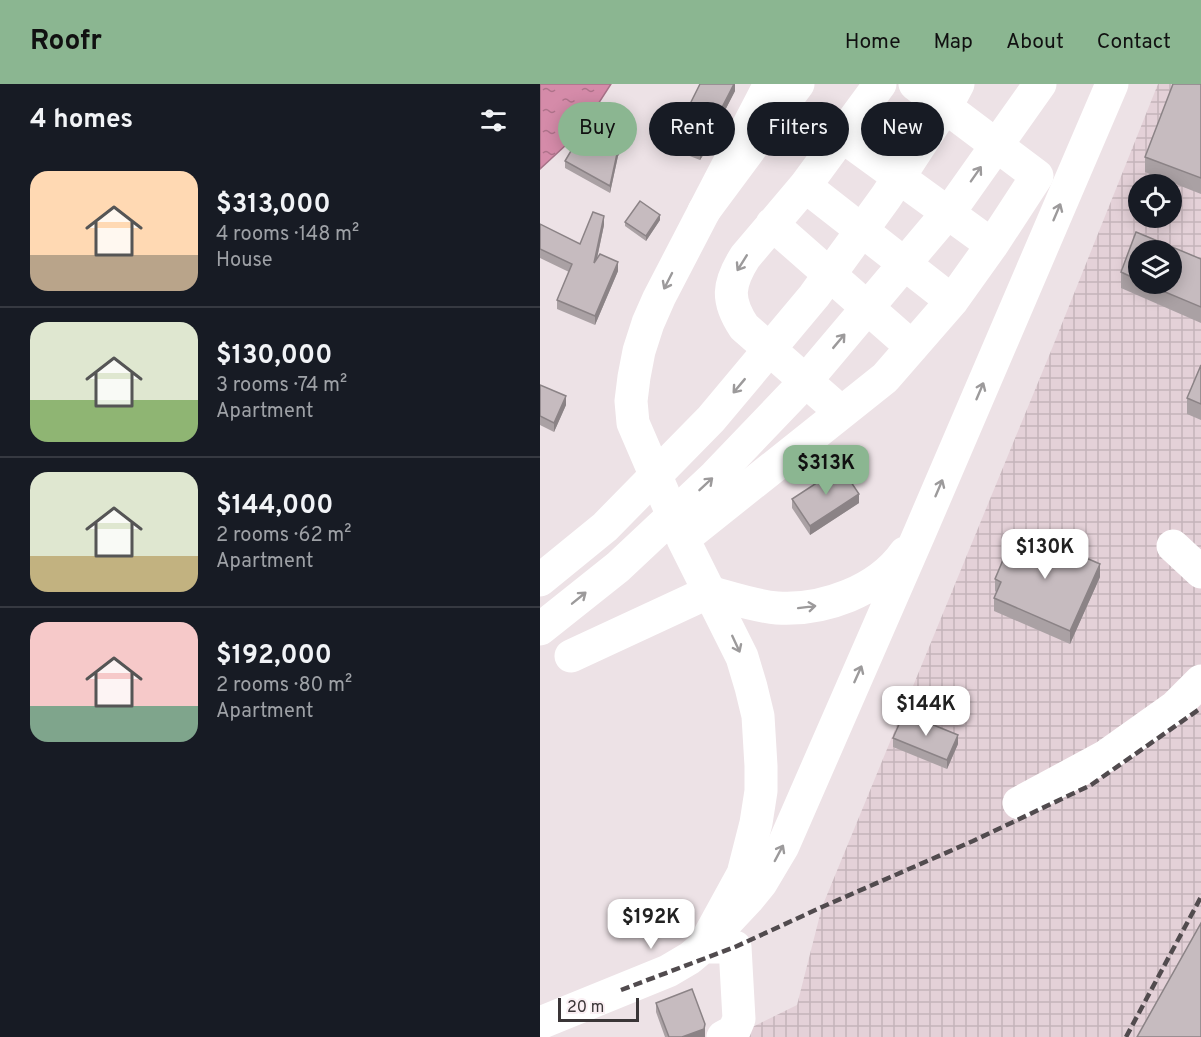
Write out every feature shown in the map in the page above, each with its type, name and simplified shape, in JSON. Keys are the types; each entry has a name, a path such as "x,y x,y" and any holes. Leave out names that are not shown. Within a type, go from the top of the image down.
{"main road":[{"path":"703,947 743,874 756,824 761,791 759,728 752,687 742,657 683,539 633,423 631,401 639,351 648,323 770,84"},
{"path":"704,211 798,84"},
{"path":"849,126 880,84"},
{"path":"683,539 885,378 952,301 1037,176 915,84"},
{"path":"540,580 605,526 711,419 814,296 880,206 958,84"},
{"path":"540,629 618,567 715,476 803,384 955,204 1040,84"},
{"path":"540,1023 668,971 685,961 703,947 761,883 783,846 1112,84"},
{"path":"849,141 992,245"},
{"path":"827,156 746,257 732,284 731,299 735,314 744,327 841,412"},
{"path":"805,186 952,301"},
{"path":"771,224 912,347"},
{"path":"571,656 709,592 776,608 821,605 873,583 903,557 920,532"},
{"path":"1173,546 1201,572"},
{"path":"1018,803 1106,756 1175,707 1201,681"},
{"path":"703,947 735,947 740,1019 734,1031 723,1037"}],"shaded area":[{"path":"1158,84 1201,84 1201,1037 732,1037 797,1005 822,907 1051,351"}],"water":[{"path":"540,84 611,84 599,102 558,102 558,152 540,169"}],"pier":[{"path":"549,993 569,1033 560,1037 540,1037 540,996"}],"building":[{"path":"700,84 734,84 725,102 691,102"},
{"path":"1173,84 1201,84 1201,178 1145,157"},
{"path":"568,156 616,156 610,186 565,161"},
{"path":"640,201 660,215 646,236 625,222"},
{"path":"593,212 604,216 594,263 600,254 618,262 595,316 557,300 572,264 540,249 540,224 580,244"},
{"path":"1136,232 1155,240 1133,240"},
{"path":"1182,251 1201,259 1201,307 1170,294 1182,294"},
{"path":"1128,253 1128,275 1121,272"},
{"path":"1201,365 1201,404 1187,398"},
{"path":"540,385 566,396 554,423 540,416"},
{"path":"841,467 859,494 810,526 792,499"},
{"path":"1024,531 1100,564 1070,631 994,598 1001,582 995,579 1011,541 1018,544"},
{"path":"904,713 958,735 947,760 893,738"},
{"path":"1201,923 1201,1037 1137,1037"},
{"path":"692,989 705,1024 704,1029 682,1037 669,1037 656,1003"}],"railway":[{"path":"621,990 735,947 973,841 1091,785 1201,708"},
{"path":"1126,1037 1201,897"}]}
